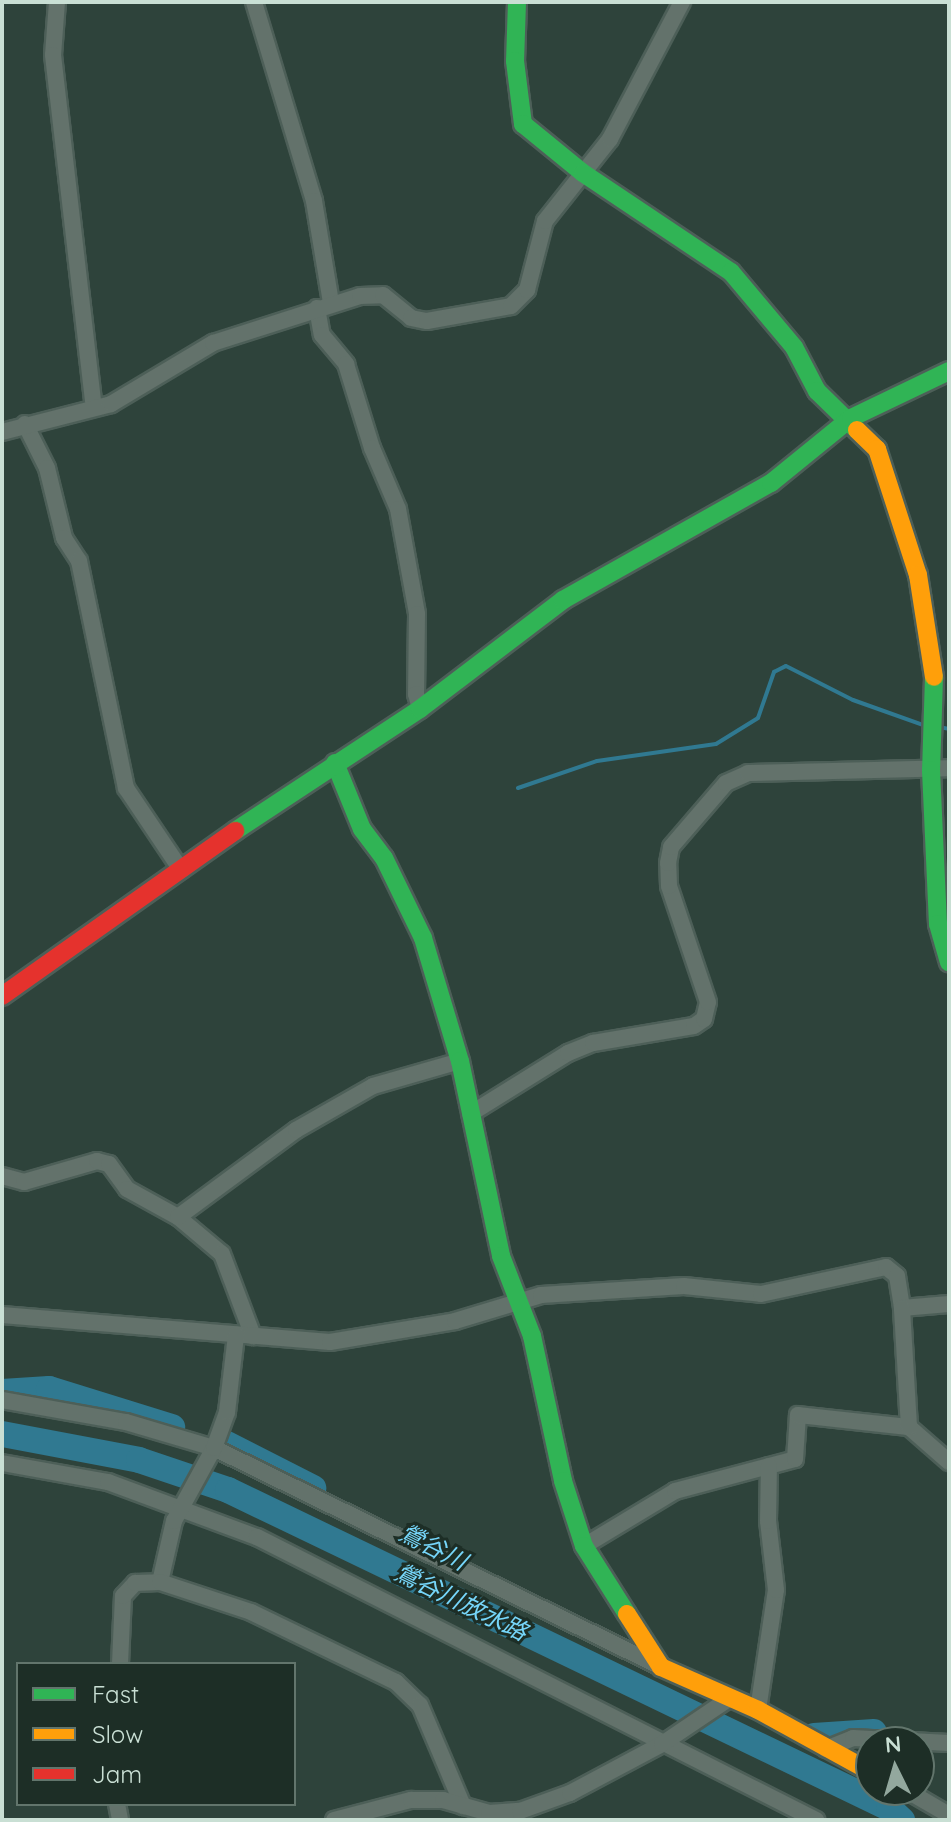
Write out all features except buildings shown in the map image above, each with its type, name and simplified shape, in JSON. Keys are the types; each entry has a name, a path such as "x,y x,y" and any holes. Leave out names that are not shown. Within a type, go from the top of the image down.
{"street":[{"path":"57,2 53,55 94,408"},
{"path":"254,2 314,201 324,306 322,335 346,364 372,448 395,498 417,614 416,694 420,709"},
{"path":"517,2 515,61 523,124 583,173 731,272 794,347 817,391 851,418 877,449 888,473 918,575 934,658 930,726 940,769 938,924 949,962"},
{"path":"2,432 94,408 132,394 213,343 324,306 383,295 411,318 427,321 511,306 527,290 545,221 610,139 682,2"},
{"path":"2,996 335,763 420,709 563,600 771,483 851,418 949,371"},
{"path":"25,424 47,468 64,538 79,561 126,788 181,870"},
{"path":"335,763 362,829 384,858 423,938 460,1061 501,1256 518,1299 584,1546 661,1667"},
{"path":"470,1114 568,1053 593,1043 694,1026 704,1019 708,1002 669,886 668,863 671,847 726,783 748,773 940,769"},
{"path":"178,1217 296,1130 360,1094 460,1061"},
{"path":"2,1176 24,1182 97,1161 109,1164 127,1189 178,1217 222,1254 244,1336 227,1412 212,1452 184,1504 160,1582"},
{"path":"2,1315 330,1342 455,1321 518,1299 684,1286 761,1294 886,1267 897,1276 902,1308 909,1427"},
{"path":"902,1308 949,1304"},
{"path":"2,1400 66,1409 212,1452 661,1667 724,1702 758,1710 855,1764"},
{"path":"584,1546 675,1491 795,1459 798,1415 909,1427 949,1462"},
{"path":"2,1463 108,1482 184,1504 284,1550 666,1740 816,1820"},
{"path":"758,1710 776,1590 768,1521 769,1466"},
{"path":"120,1662 123,1596 135,1583 160,1582 251,1612 396,1682 420,1705 463,1806"},
{"path":"334,1820 411,1800 463,1806 489,1813 520,1811 570,1793 666,1740 724,1702"},
{"path":"826,1749 853,1738 949,1743"}],"waterway":[{"path":"518,788 597,761 716,744 758,718 774,672 786,666 853,700 926,726"},
{"path":"939,727 949,729"},
{"name":"鶯谷川","path":"2,1392 49,1389 172,1427"},
{"name":"鶯谷川放水路","path":"2,1434 139,1460 228,1490 889,1808 902,1820"},
{"name":"鶯谷川","path":"227,1444 313,1488"},
{"name":"鶯谷川","path":"814,1736 855,1733"}],"traffic: fast":[{"path":"517,2 515,61 523,124 583,173 731,272 794,347 817,391 857,430"},
{"path":"235,831 420,709 563,600 771,483 851,418 949,371"},
{"path":"934,677 931,770 938,924 949,962"},
{"path":"335,763 362,829 384,858 423,938 460,1061 501,1256 532,1336 563,1481 584,1546 627,1614"}],"traffic: slow":[{"path":"857,430 877,449 918,575 934,677"},
{"path":"627,1614 661,1667 758,1710 855,1763"}],"traffic: jam":[{"path":"2,996 235,831"}]}
